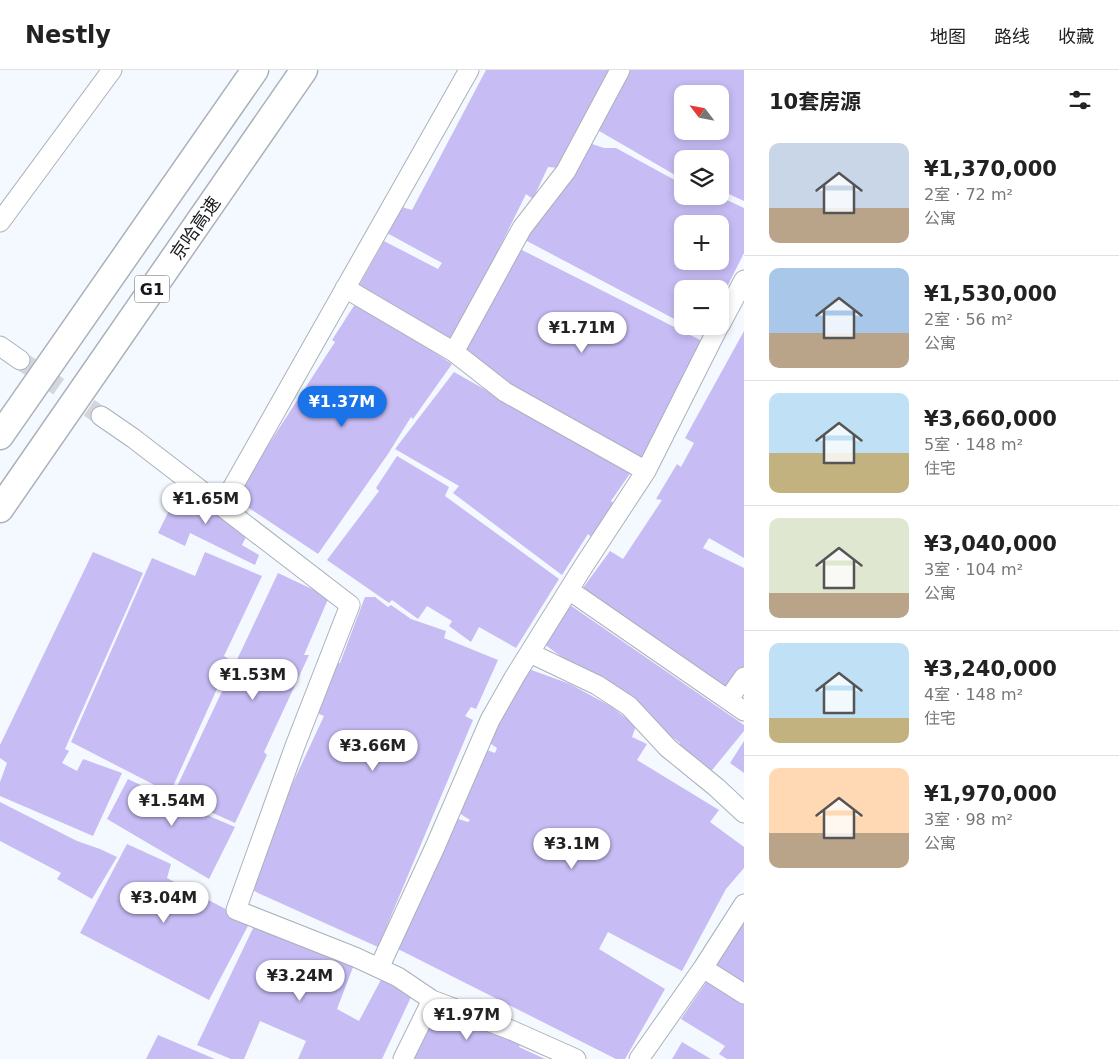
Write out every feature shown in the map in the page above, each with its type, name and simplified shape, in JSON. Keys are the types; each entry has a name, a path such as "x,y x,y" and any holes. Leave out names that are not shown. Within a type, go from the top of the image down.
{"highway":[{"name":"G1","path":"0,436 255,70"},
{"name":"京哈高速","path":"0,509 304,70"}],"street":[{"path":"0,222 112,70"},
{"path":"222,506 469,70"},
{"path":"454,352 522,228 566,171 620,70"},
{"path":"729,308 744,280"},
{"path":"345,288 454,352 505,392 646,471"},
{"path":"379,968 436,847 490,720 515,676 646,471 715,335"},
{"path":"0,346 20,360"},
{"path":"101,416 133,438 350,605 295,746 236,910 355,957 398,977 432,1000 511,1030 576,1059"},
{"path":"569,590 744,711"},
{"path":"530,653 597,685 629,706 668,748 716,787 744,813"},
{"path":"728,700 744,677"},
{"path":"639,1059 703,968 744,904"},
{"path":"703,968 744,994"},
{"path":"403,1059 432,1000"}],"building":[{"path":"486,70 612,70 559,168 548,167 533,199 526,194 451,346 356,291 384,241 438,269 442,263 387,233 402,207 412,210"},
{"path":"627,70 744,70 744,201 729,194 729,150 674,150 674,174 594,128"},
{"path":"589,143 604,148 616,148 674,180 674,205 729,205 729,201 744,208 744,253 729,283 729,280 674,280 674,319 525,240"},
{"path":"518,248 674,327 674,335 690,335 704,342 639,463 507,390 464,351"},
{"path":"357,301 452,364 413,419 411,417 388,454 318,554 234,498 335,342 332,340"},
{"path":"744,331 744,558 709,538 703,548 744,568 744,670 727,696 580,592 610,551 623,559 662,500 656,499 677,464 681,467 694,443 685,438"},
{"path":"454,372 631,472 611,501 615,504 592,538 588,534 562,575 453,493 459,486 395,449"},
{"path":"397,456 449,487 445,496 559,579 516,648 479,627 471,642 449,626 452,621 427,606 418,619 392,600 389,603 327,560 379,491 376,488"},
{"path":"180,488 209,499 250,529 242,545 259,555 255,565 190,533 185,546 158,533"},
{"path":"93,552 143,573 65,749 69,751 62,763 77,771 83,759 122,773 93,836 0,796 0,782 7,763 0,758 0,745"},
{"path":"205,552 262,576 224,656 230,660 170,793 71,742 152,558 195,576"},
{"path":"278,573 329,597 304,655 309,655 264,752 267,755 235,823 173,795"},
{"path":"365,597 375,597 388,607 391,605 411,619 446,631 444,638 498,660 476,709 471,707 465,716 473,720 378,947 250,888 282,806 324,716 314,712 332,664 340,663"},
{"path":"570,605 744,725 744,731 708,775 676,750 680,743 544,644"},
{"path":"526,668 570,684 612,707 636,726 632,737 647,744 637,760 719,810 710,822 744,847 744,868 726,889 682,971 608,932 599,949 665,989 625,1059 616,1059 398,949 458,819 468,822 470,820 459,813 487,750 495,753 497,748 488,742"},
{"path":"744,741 744,773 730,763"},
{"path":"128,779 235,827 209,879 107,819"},
{"path":"0,802 77,841 117,857 92,899 57,879 61,873 0,841"},
{"path":"127,844 171,864 167,878 250,922 209,1000 80,933"},
{"path":"256,922 355,962 337,1009 359,1021 384,974 412,995 382,1059 298,1059 306,1041 260,1021 244,1059 231,1059 197,1045"},
{"path":"744,922 744,990 712,970"},
{"path":"709,978 744,1001 744,1059 727,1059 719,1054 725,1046 681,1019"},
{"path":"443,1010 483,1022 494,1035 500,1027 522,1038 519,1047 545,1059 411,1059 429,1014 442,1017"},
{"path":"158,1035 215,1059 146,1059"},
{"path":"682,1042 711,1059 672,1059"}],"tunnel":[{"path":"20,360 101,416"}]}
